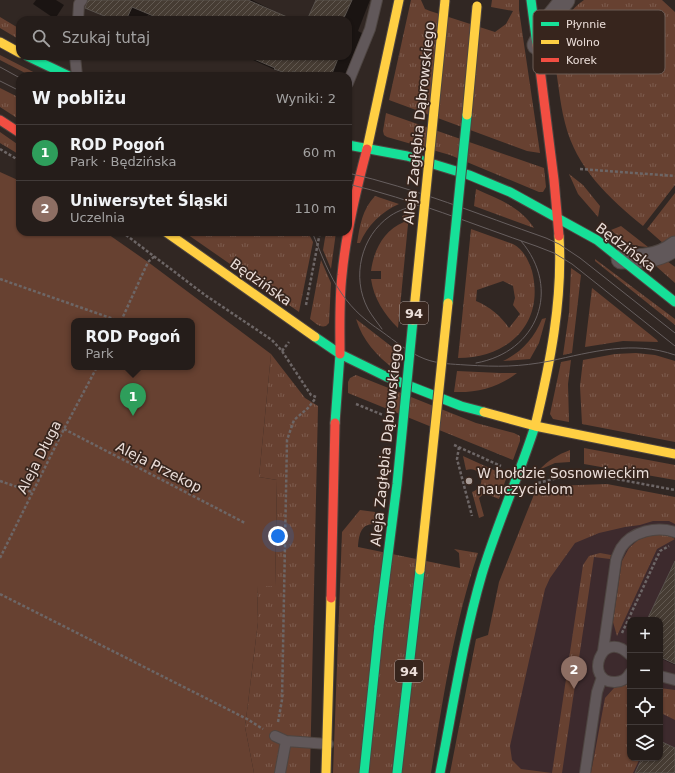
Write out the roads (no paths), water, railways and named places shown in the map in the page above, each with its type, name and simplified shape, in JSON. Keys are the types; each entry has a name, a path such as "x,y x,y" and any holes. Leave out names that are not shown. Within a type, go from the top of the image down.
{"main road":[{"path":"352,209 367,149 399,0"},
{"name":"Aleja Zagłębia Dąbrowskiego","path":"364,773 379,626 397,484 445,0"},
{"path":"531,0 533,15"},
{"name":"94","path":"397,773 420,570 458,204 477,3"},
{"path":"0,42 16,50"},
{"path":"35,60 60,72"},
{"path":"440,773 470,620 482,574 496,531 525,459 535,426 548,372 556,322 560,257 558,219 540,74"},
{"path":"0,120 16,131"},
{"name":"Będzińska","path":"352,146 407,156 469,175 510,192 597,240 675,302"},
{"name":"Będzińska","path":"172,236 340,354 387,377 461,406 535,426 675,454"},
{"path":"326,773 328,744 336,399 340,354 341,293 348,236"}],"street":[{"path":"557,10 565,0"},
{"path":"621,259 640,259 657,256 667,252 675,246"}],"lane":[{"path":"78,16 82,0"},
{"path":"352,72 370,29 377,0"},
{"path":"75,60 77,72"},
{"path":"627,678 620,682 610,682 602,677 598,669 598,659 603,651 616,560 622,547 633,537 648,529 668,529 675,532"},
{"path":"603,651 610,647 618,647 628,653"},
{"path":"585,773 597,692 602,677"},
{"path":"663,677 675,680"},
{"path":"275,736 286,741 328,744"},
{"path":"280,773 286,741"}],"tram line":[{"path":"0,67 16,76"},
{"path":"0,81 16,89"},
{"path":"352,174 398,186 447,202 559,244 580,258 675,333"},
{"path":"352,185 396,197 554,253 572,264 675,346"},
{"path":"382,329 368,309 363,297 360,284 362,258 372,234 380,224 397,212 419,205"},
{"path":"314,236 333,280 342,294 360,315 408,350 425,359 445,364 498,366 539,363 597,351 628,348 644,348 675,355"},
{"path":"476,363 497,357 515,346 528,332 537,316 541,298 540,279 533,260 521,241"}],"place":[{"name":"ROD Pogoń","path":"133,416"},
{"name":"W hołdzie Sosnowieckim nauczycielom","path":"469,481"},
{"name":"Uniwersytet Śląski","path":"574,689"}]}
